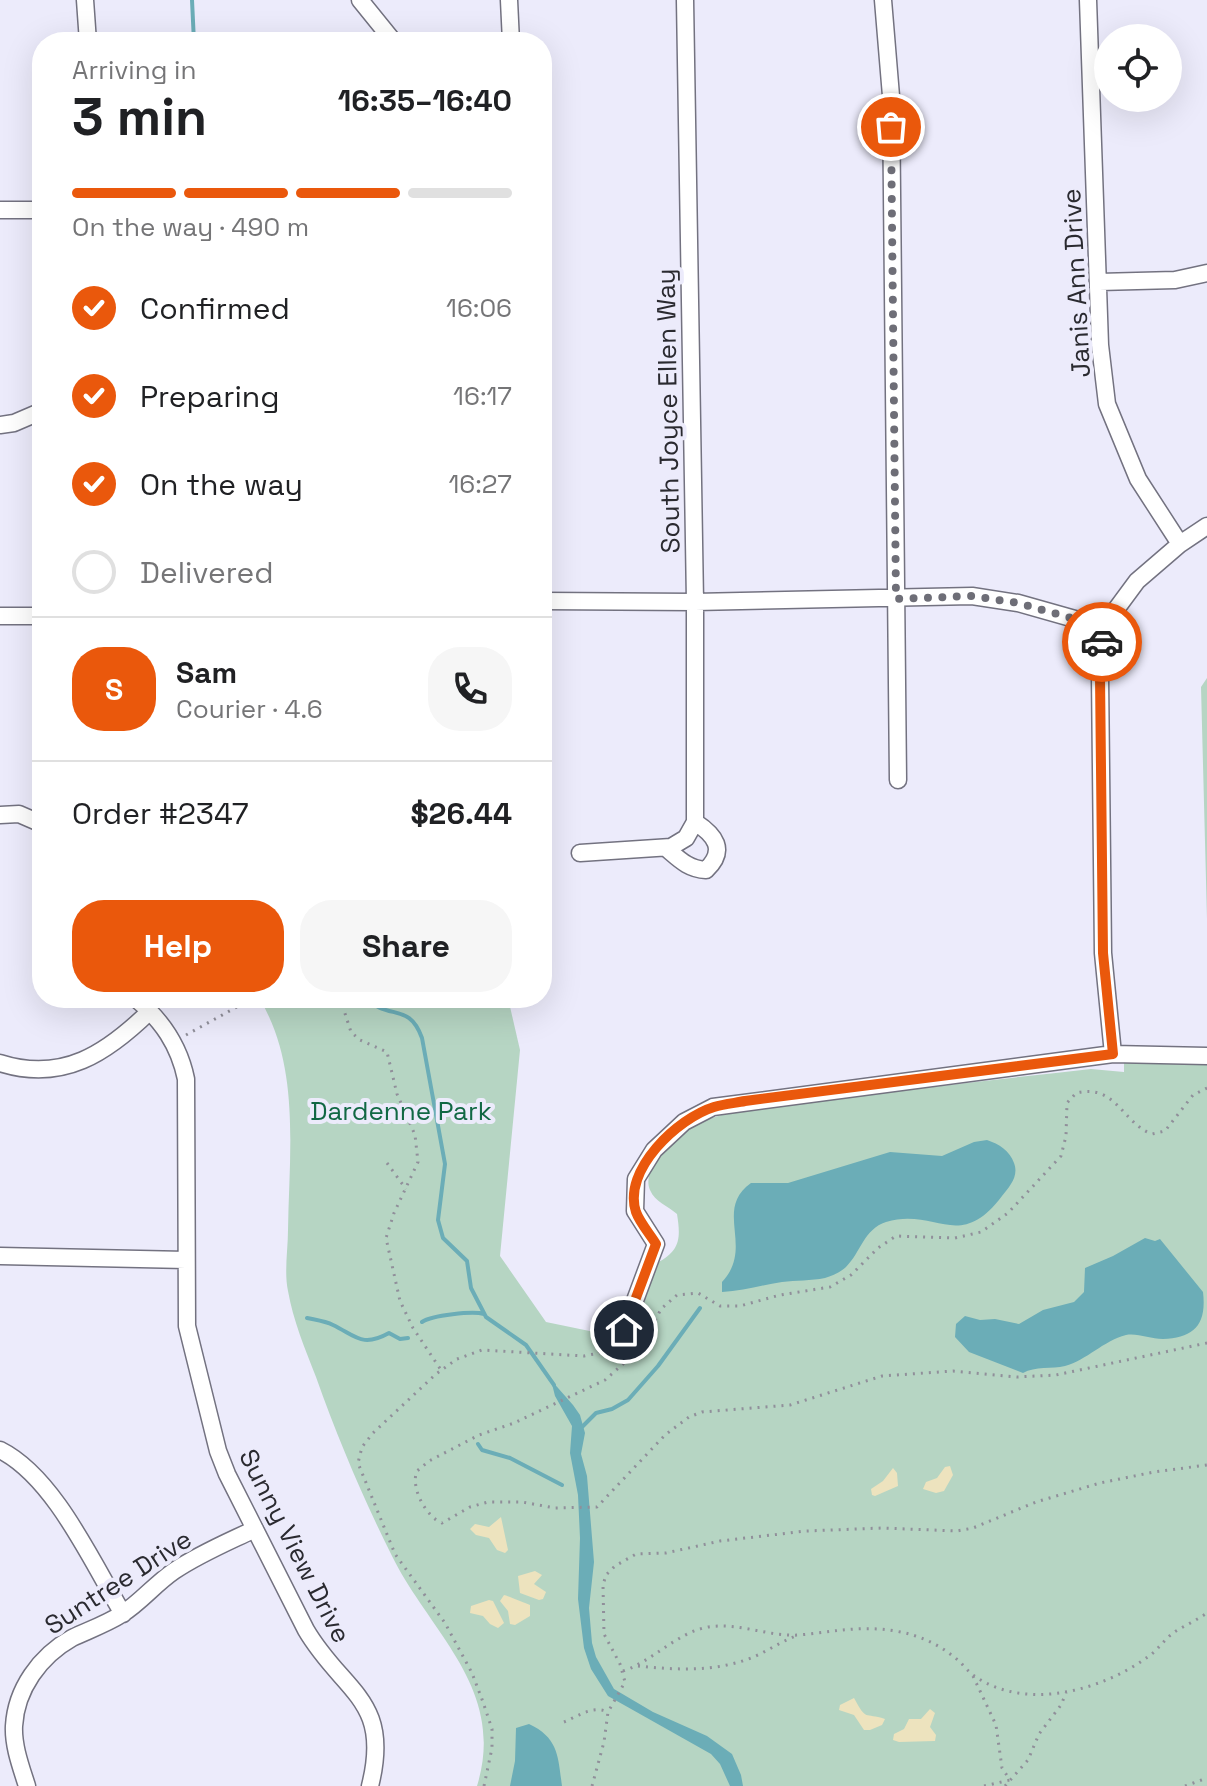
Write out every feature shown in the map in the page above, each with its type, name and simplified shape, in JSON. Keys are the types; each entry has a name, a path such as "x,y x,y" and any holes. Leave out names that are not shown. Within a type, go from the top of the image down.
{"street":[{"path":"85,0 87,32"},
{"path":"360,0 386,32"},
{"path":"509,0 511,32"},
{"name":"South Joyce Ellen Way","path":"685,0 695,602 695,822"},
{"path":"883,0 891,96 898,780"},
{"name":"Janis Ann Drive","path":"1088,0 1100,345 1107,404 1138,479 1180,544"},
{"path":"0,210 32,210"},
{"path":"1099,282 1175,280 1207,273"},
{"path":"0,425 32,415"},
{"path":"1113,1054 1103,953 1100,676 1103,627 1137,581 1180,544 1207,526"},
{"path":"552,601 695,602 972,596 1018,603 1103,627"},
{"path":"0,616 32,616"},
{"path":"0,815 19,814 32,820"},
{"path":"580,853 666,848 686,838 695,822 713,836 718,852 706,870 686,865 666,848"},
{"name":"Sunny View Drive","path":"147,1008 174,1042 182,1060 187,1100 187,1326 218,1451 317,1649 358,1693 367,1709 376,1740 370,1786"},
{"path":"0,1063 34,1069 72,1065 117,1042 150,1011"},
{"path":"624,1330 656,1244 635,1211 636,1179 654,1150 684,1122 713,1107 1113,1054 1207,1056"},
{"path":"0,1256 186,1260"},
{"path":"0,1450 25,1465 48,1489 123,1614"},
{"name":"Suntree Drive","path":"27,1786 16,1748 14,1728 20,1696 46,1658 63,1644 123,1614 173,1571 255,1529"}],"path":[{"path":"174,1042 235,1008"},
{"path":"343,1008 351,1032 360,1040 387,1052 399,1098 415,1135 418,1162 386,1238 400,1301 413,1328 441,1370"},
{"path":"1207,1088 1193,1095 1171,1125 1159,1134 1139,1128 1113,1100 1092,1092 1076,1093 1067,1103 1066,1136 1061,1156 1008,1213 981,1232 955,1238 896,1236 878,1248 851,1275 830,1287 780,1295 732,1308 720,1306 698,1293 677,1295 661,1309 651,1333 631,1360 605,1380 514,1423 479,1435 429,1461 417,1471 415,1485 433,1519 442,1523 470,1507 488,1502 594,1508 665,1435 689,1417 702,1412 790,1405 882,1376 953,1371 1035,1377 1056,1375 1207,1343"},
{"path":"389,1113 399,1098"},
{"path":"387,1163 399,1184 406,1189"},
{"path":"484,1786 492,1748 492,1729 483,1702 472,1673 445,1623 395,1554 358,1463 362,1447 441,1370 457,1359 482,1350 510,1350 560,1357 599,1353 610,1328 624,1330"},
{"path":"592,1786 604,1742 608,1712 625,1682 623,1671 604,1634 603,1585 606,1575 615,1566 636,1554 666,1553 720,1541 806,1531 882,1528 957,1531 1100,1483 1207,1465"},
{"path":"623,1671 638,1666 660,1649 708,1627 797,1635 842,1628 892,1630 912,1634 947,1651 973,1674 1015,1692 1057,1694 1103,1680 1136,1665 1157,1650 1174,1632 1207,1613"},
{"path":"638,1666 662,1669 717,1667 752,1657 797,1635"},
{"path":"973,1674 996,1725 1002,1768 1010,1780"},
{"path":"1005,1786 1028,1760 1039,1734 1061,1705 1067,1691"},
{"path":"564,1722 600,1708 608,1712"},
{"path":"1185,1786 1207,1778"},
{"path":"984,1786 1010,1780"}],"green space":[{"path":"1207,678 1207,919 1201,687"},
{"name":"Dardenne Park","path":"264,1008 510,1008 520,1050 500,1256 546,1322 604,1334 629,1344 657,1263 674,1249 679,1231 677,1214 658,1201 650,1190 648,1180 651,1170 676,1139 697,1124 733,1112 955,1084 1091,1069 1124,1072 1124,1047 1207,1048 1207,1786 477,1786 484,1751 482,1720 473,1691 460,1664 408,1584 381,1534 342,1446 293,1313 286,1276 290,1111 281,1052"}],"sand":[{"path":"950,1466 953,1475 944,1491 936,1493 923,1489 926,1482 937,1478 945,1467"},
{"path":"893,1468 897,1473 898,1486 872,1495 871,1489 883,1481"},
{"path":"501,1517 508,1550 505,1553 497,1550 489,1538 476,1535 470,1529 475,1524 489,1527"},
{"path":"535,1571 542,1575 534,1584 546,1592 539,1600 520,1593 518,1576"},
{"path":"504,1595 530,1605 530,1616 515,1625 510,1624 508,1611 500,1601"},
{"path":"493,1601 504,1623 498,1628 483,1616 470,1613 471,1606"},
{"path":"854,1698 866,1715 885,1719 882,1725 864,1730 854,1715 839,1710 840,1705"},
{"path":"930,1709 935,1713 930,1727 936,1735 935,1741 893,1740 894,1734 904,1729 909,1719 921,1719"}],"water":[{"path":"987,1140 1007,1152 1014,1163 1015,1172 1013,1181 1002,1196 987,1213 973,1222 947,1225 904,1219 886,1222 868,1235 842,1271 833,1275 722,1292 722,1282 735,1256 735,1205 740,1194 751,1183 788,1183 890,1152 942,1156 974,1142"},
{"path":"1145,1238 1160,1239 1203,1292 1203,1314 1190,1333 1163,1339 1126,1335 1073,1363 1023,1373 969,1352 955,1337 956,1324 965,1316 1019,1324 1043,1310 1074,1302 1084,1292 1085,1268"},
{"path":"551,1380 580,1415 585,1433 581,1454 587,1476 594,1562 589,1608 596,1657 614,1689 653,1712 707,1736 732,1754 743,1786 730,1786 720,1764 711,1754 608,1696 591,1669 584,1648 578,1599 580,1538 578,1495 570,1453 572,1426 555,1396"},
{"path":"529,1724 552,1742 558,1757 562,1786 510,1786 515,1761 516,1728"}],"waterway":[{"path":"192,0 194,32"},
{"path":"381,1008 411,1020 422,1038 445,1164 438,1220 443,1238 467,1261 471,1288 486,1317 526,1345 554,1385"},
{"path":"581,1428 596,1413 628,1400 658,1366 700,1308"},
{"path":"422,1322 453,1314 484,1314"},
{"path":"307,1318 330,1324 365,1340 389,1333 400,1339 408,1338"},
{"path":"478,1444 482,1450 510,1458 562,1485"}],"way so far":[{"path":"891,127 896,599 972,596 1018,603 1103,627 1102,642"}],"route":[{"path":"624,1330 656,1244 635,1211 636,1179 654,1150 684,1122 713,1107 745,1101 1113,1054 1103,953 1102,642"}]}
